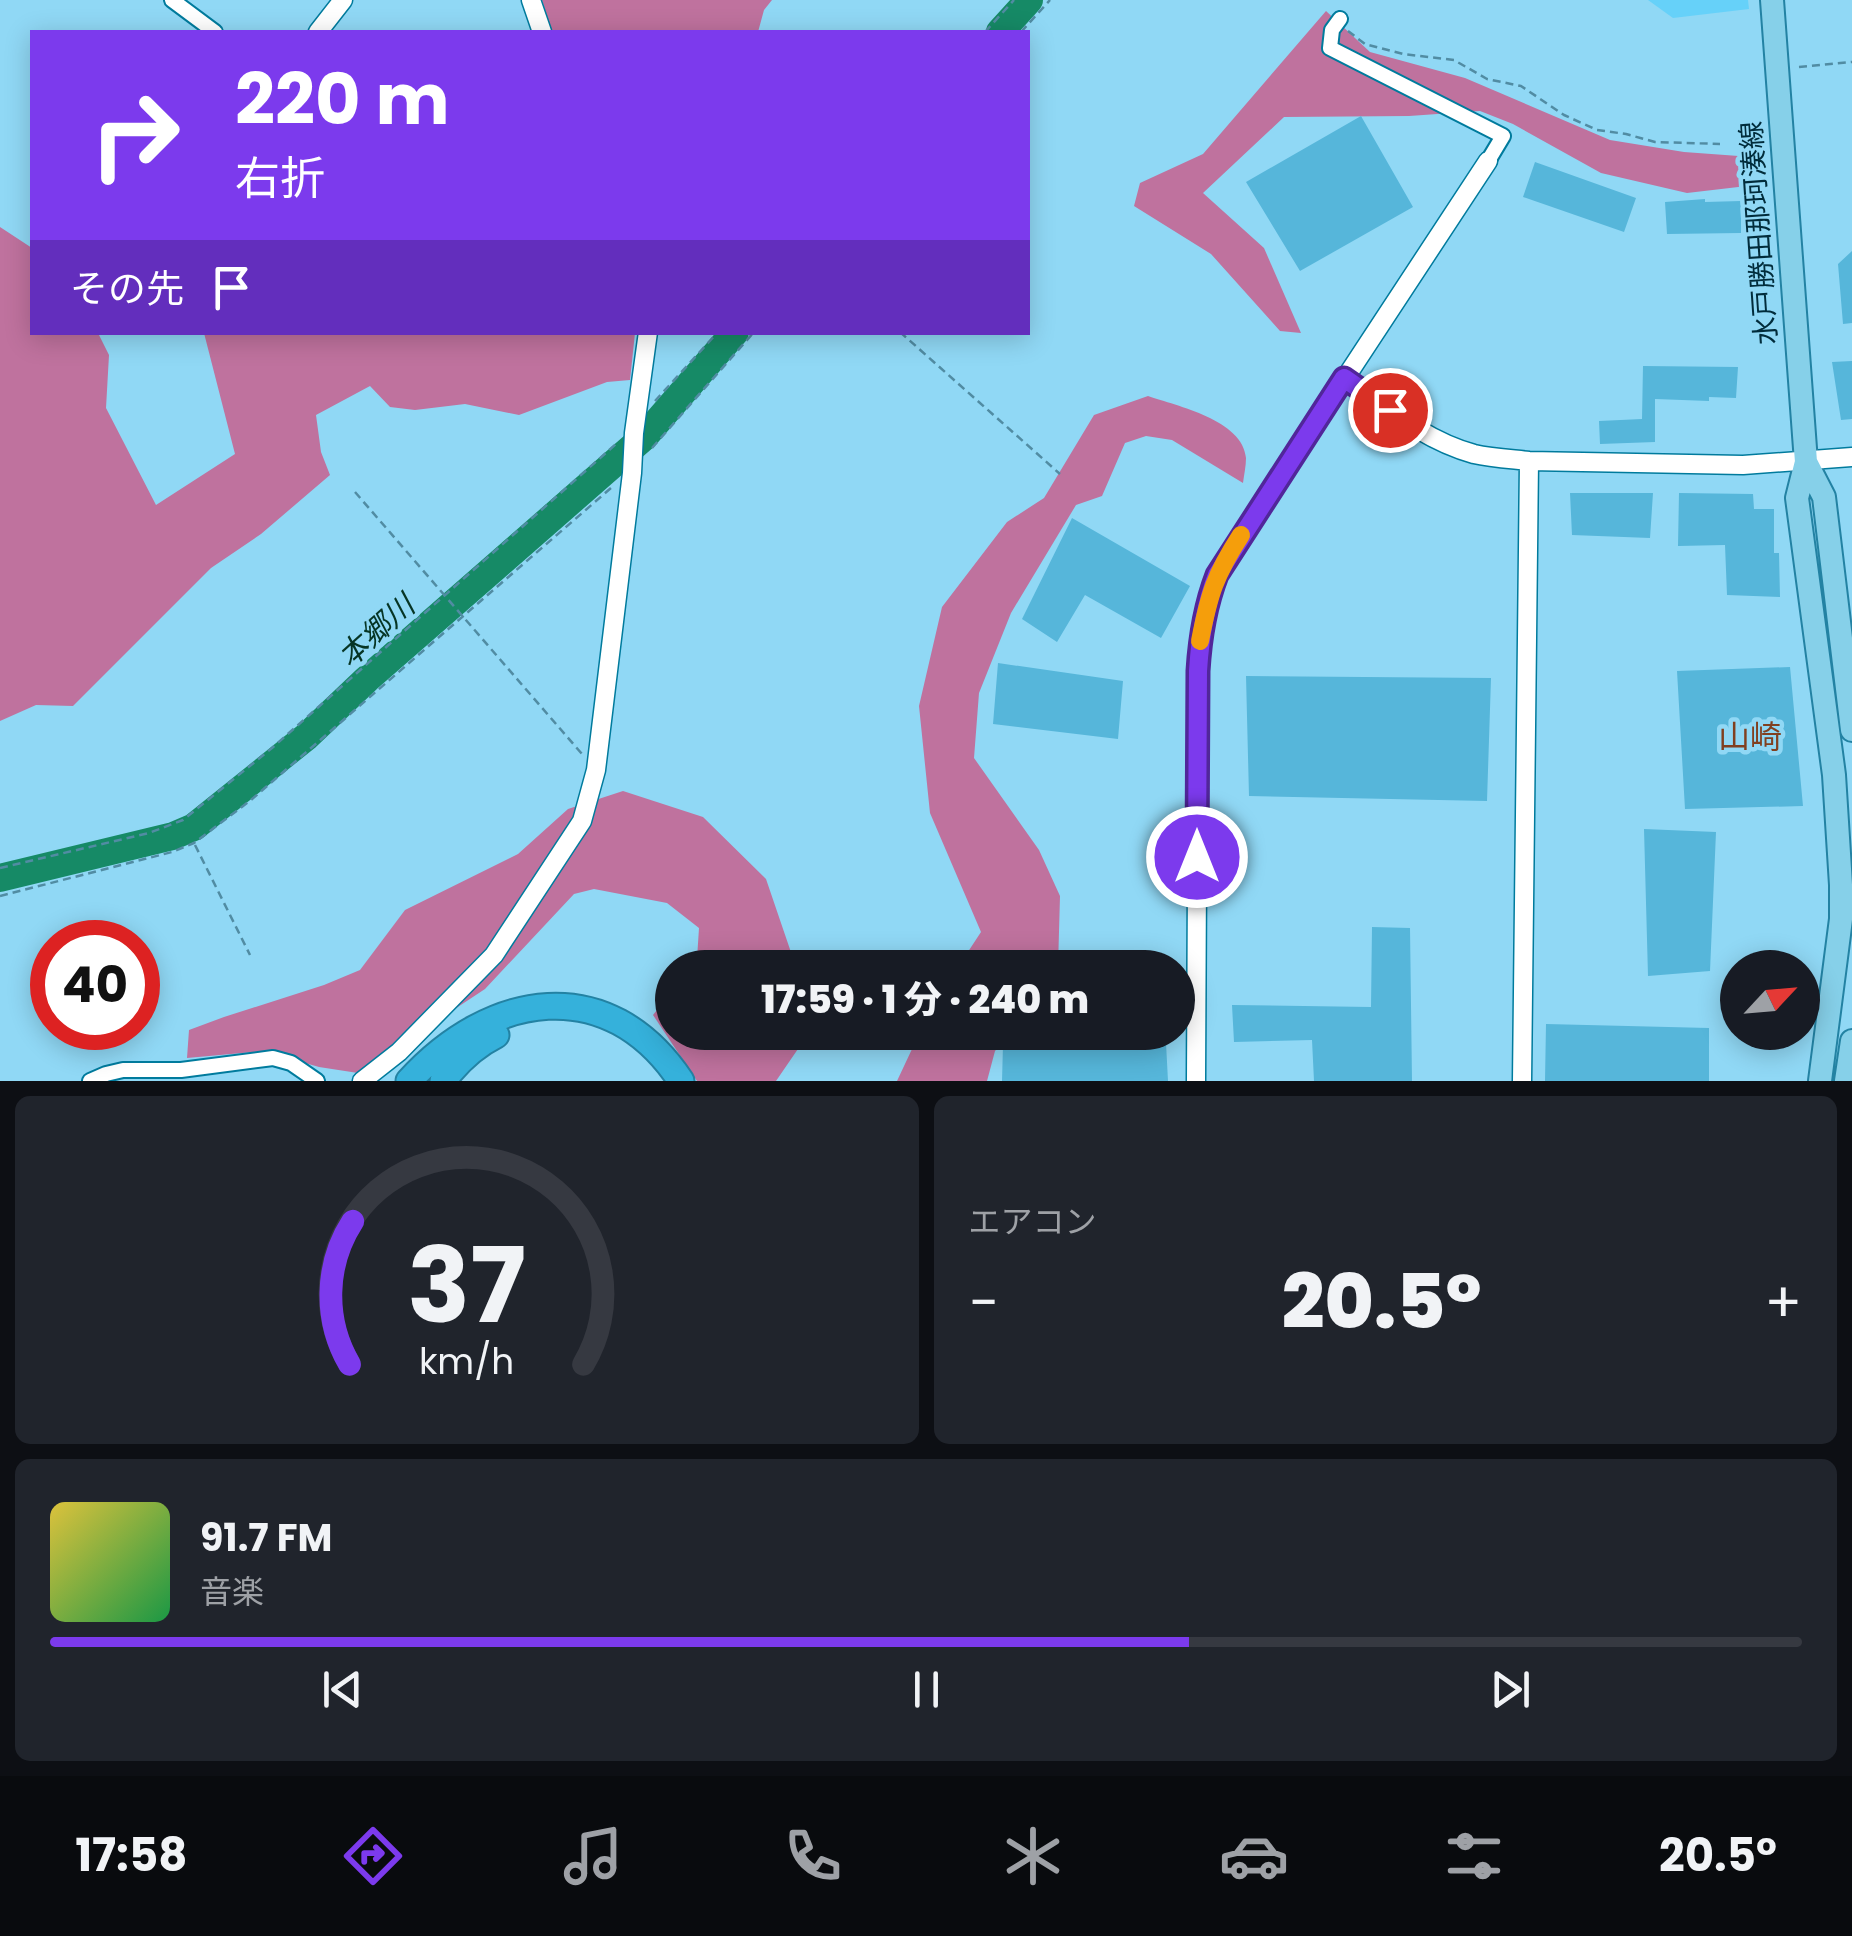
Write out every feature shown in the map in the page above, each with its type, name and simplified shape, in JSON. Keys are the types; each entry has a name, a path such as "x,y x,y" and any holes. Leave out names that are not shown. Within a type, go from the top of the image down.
{"highway":[{"path":"409,1081 447,1046 477,1026 498,1016 536,1007 606,1016 649,1042 681,1081"},
{"path":"443,1081 456,1064 489,1038 527,1023 549,1020 572,1022 614,1036 635,1050 663,1081"}],"main road":[{"name":"水戸勝田那珂湊線","path":"1772,0 1806,462 1796,498 1834,775 1841,885 1841,919 1820,1081"},
{"name":"水戸勝田那珂湊線","path":"1806,462 1824,498 1852,730"},
{"path":"1846,1081 1852,1042"}],"street":[{"path":"172,0 212,30"},
{"path":"320,30 343,0"},
{"path":"532,0 541,30"},
{"path":"1196,1081 1198,671 1208,598 1224,561 1503,136 1330,48 1332,30 1340,19"},
{"path":"362,1081 398,1052 494,955 582,822 596,770 648,335"},
{"path":"1344,378 1412,426 1473,454 1529,461 1743,465 1852,457"},
{"path":"1522,1081 1529,461"},
{"path":"90,1081 123,1070 180,1070 273,1058 291,1063 317,1081"}],"path":[{"path":"987,30 1014,0"},
{"path":"1023,30 1050,0"},
{"path":"1340,19 1364,44 1454,60 1486,80 1521,86 1564,115 1597,130 1654,142 1720,144"},
{"path":"1777,68 1852,62"},
{"path":"0,868 149,833 182,820 272,748 619,442 715,335"},
{"path":"0,896 194,844 251,800 632,468 751,335"},
{"path":"903,335 1060,474"},
{"path":"355,492 596,770"},
{"path":"194,844 250,955"}],"shaded area":[{"path":"542,0 772,0 764,10 759,30 551,30"},
{"path":"1648,0 1748,0 1749,9 1673,18"},
{"path":"1326,11 1370,52 1465,78 1610,140 1684,152 1766,158 1764,184 1687,193 1601,173 1513,124 1480,111 1284,117 1203,193 1264,248 1301,333 1280,331 1211,254 1134,206 1140,183 1203,154"},
{"path":"0,227 30,247 30,335 99,335 109,355 106,408 156,505 235,454 205,335 635,335 630,380 607,382 519,415 465,404 415,410 390,407 370,386 316,415 321,452 330,475 261,534 211,568 73,706 36,705 0,721"},
{"path":"1148,396 1207,416 1234,434 1242,445 1246,458 1243,483 1172,440 1146,436 1125,443 1102,496 1076,505 1011,613 979,693 974,758 1039,850 1060,896 1058,950 969,950 981,932 930,813 919,706 942,607 1007,522 1044,498 1094,415"},
{"path":"623,791 703,817 766,879 790,950 698,950 699,928 667,903 594,889 574,894 485,989 358,1073 319,1067 264,1051 187,1058 189,1030 360,970 405,910 518,854 568,809"},
{"path":"676,1050 797,1050 776,1081 697,1081"},
{"path":"912,1050 996,1050 987,1081 897,1081"}],"building":[{"path":"1361,116 1413,207 1300,271 1246,182"},
{"path":"1535,162 1636,198 1624,232 1523,197"},
{"path":"1741,201 1741,233 1667,234 1665,202"},
{"path":"1852,251 1852,323 1843,324 1838,264"},
{"path":"1852,361 1852,419 1841,420 1832,362"},
{"path":"1643,366 1738,367 1736,398 1655,399 1655,442 1600,444 1599,421 1642,419"},
{"path":"1570,493 1653,493 1650,538 1572,535"},
{"path":"1679,493 1753,494 1754,509 1774,509 1780,597 1727,595 1725,545 1678,546"},
{"path":"1072,518 1190,586 1161,638 1085,595 1057,642 1022,619"},
{"path":"998,663 1123,681 1118,739 993,724"},
{"path":"1790,667 1803,806 1685,809 1677,671"},
{"path":"1246,676 1491,678 1487,801 1249,796"},
{"path":"1644,829 1716,832 1710,971 1648,976"},
{"path":"1372,927 1410,928 1412,1081 1314,1081 1312,1040 1234,1042 1232,1005 1371,1007"},
{"path":"1546,1024 1709,1028 1709,1081 1545,1081"},
{"path":"1003,1050 1166,1050 1168,1081 1002,1081"}],"waterway":[{"name":"本郷川","path":"1002,30 1029,0"},
{"name":"本郷川","path":"0,878 173,836 194,827 306,737 644,437 732,335"}],"slow traffic":[{"path":"1200,641 1208,598 1241,535"}],"district":[{"name":"山崎","path":"1750,736"}],"route":[{"path":"1197,857 1200,640 1217,575 1344,378 1390,410"}]}
